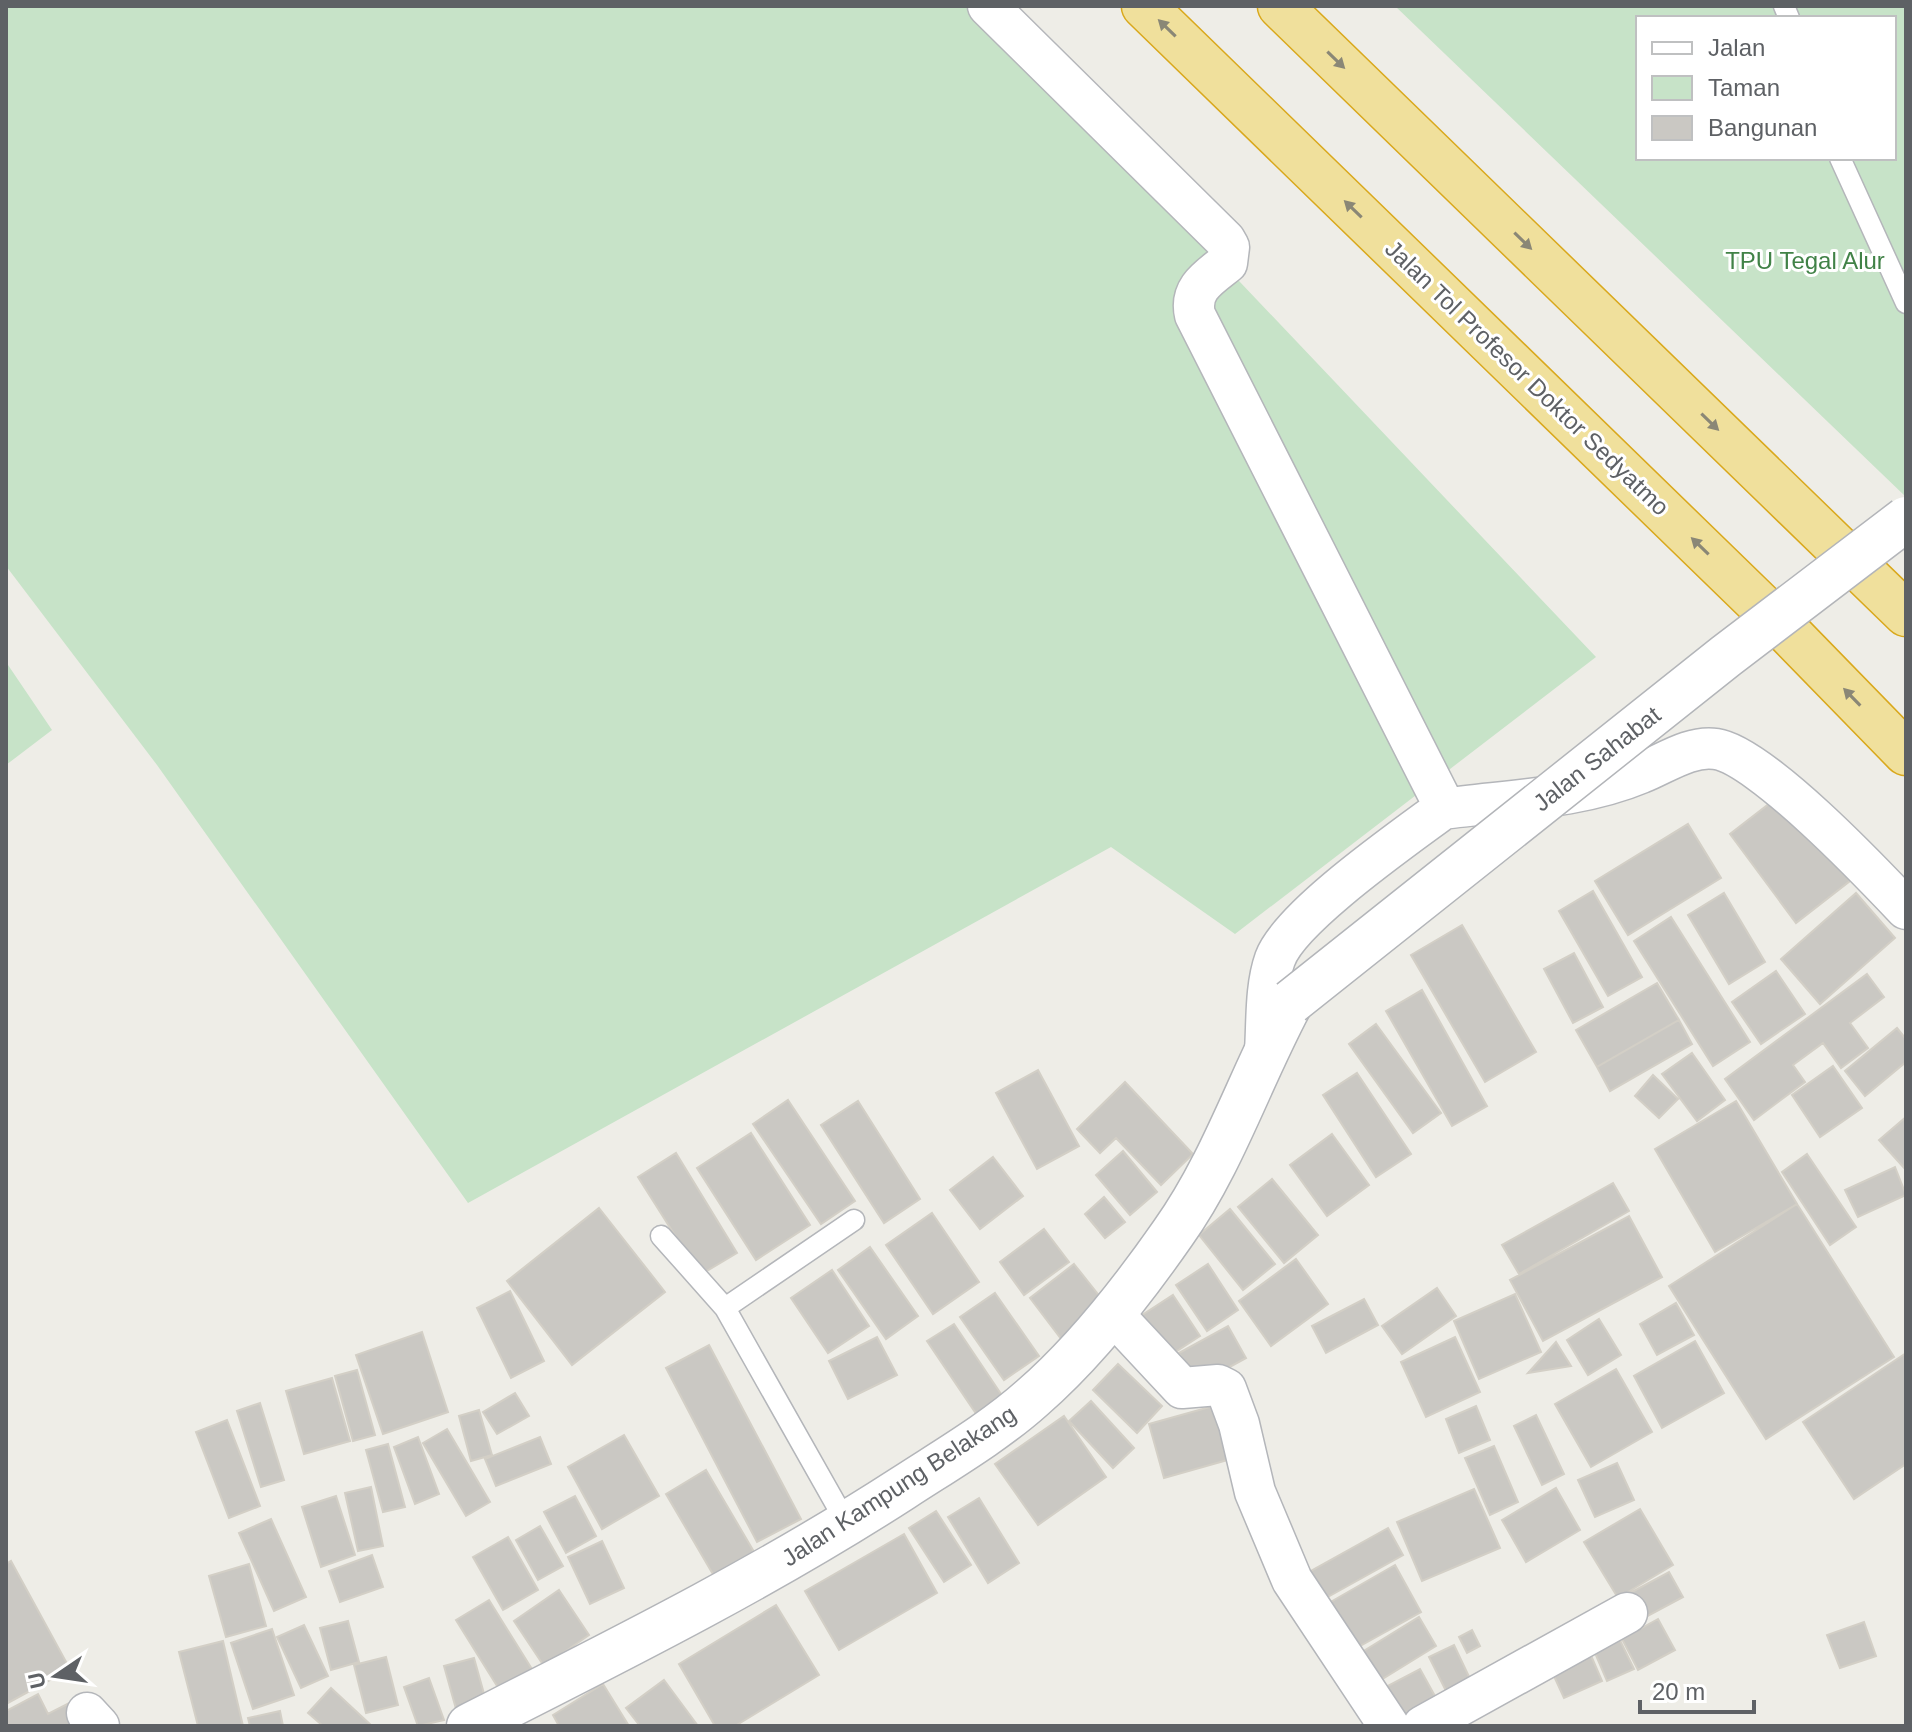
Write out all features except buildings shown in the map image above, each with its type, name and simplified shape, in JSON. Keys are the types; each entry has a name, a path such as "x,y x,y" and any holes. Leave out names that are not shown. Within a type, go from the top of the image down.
{"highway":[{"name":"Jalan Tol Profesor Doktor Sedyatmo","path":"1144,6 1777,621 1906,753"},
{"path":"1280,6 1906,614"}],"street":[{"path":"988,6 1225,240 1229,254 1227,263 1198,287 1193,305 1195,315 1438,789 1443,809"},
{"name":"Jalan Sahabat","path":"1291,1002 1714,666 1906,519"},
{"path":"1265,1051 1271,973 1280,948 1337,890 1443,809 1585,790 1639,774 1691,751 1718,749 1744,759 1849,848 1906,909"},
{"name":"Jalan Kampung Belakang","path":"469,1726 707,1605 847,1524 1032,1398 1112,1313 1175,1231 1219,1155 1265,1051 1291,1002"},
{"path":"1112,1313 1182,1388 1218,1385 1226,1389 1239,1424 1255,1492 1286,1569 1389,1726"},
{"path":"1423,1726 1627,1613"}],"lane":[{"path":"1841,160 1906,303"},
{"path":"725,1308 854,1220"},
{"path":"661,1236 725,1308 847,1524"}],"green space":[{"path":"6,6 978,6 1596,657 1235,934 1111,847 468,1203 157,765 6,566"},
{"name":"TPU Tegal Alur","path":"1395,6 1906,6 1906,497"},
{"path":"6,662 52,730 6,765"}]}
